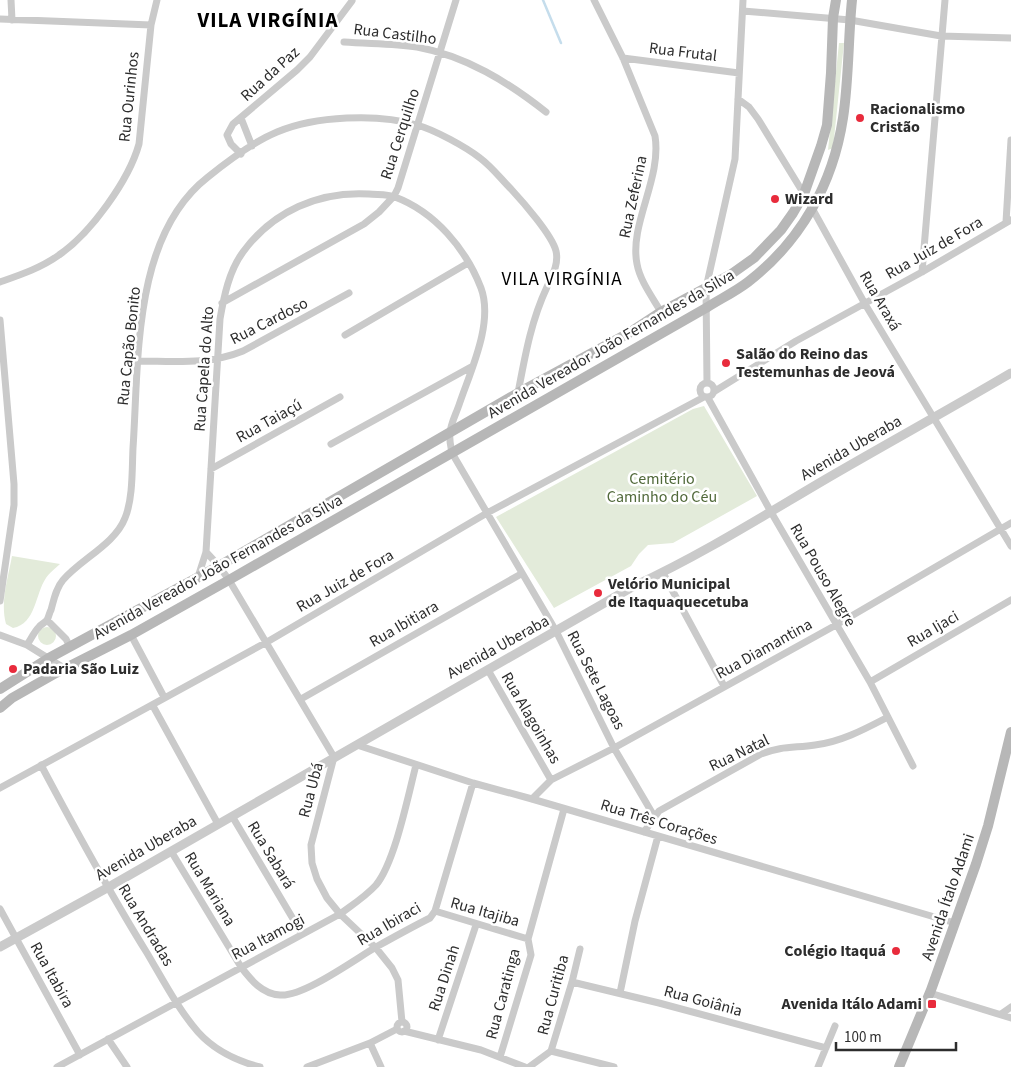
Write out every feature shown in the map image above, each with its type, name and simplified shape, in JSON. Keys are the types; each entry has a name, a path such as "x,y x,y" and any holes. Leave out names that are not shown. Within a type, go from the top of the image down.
{"main road":[{"name":"Avenida Vereador João Fernandes da Silva","path":"0,689 49,658 219,566 518,393 629,333 661,312 743,266 769,244 793,213 804,194 822,146 827,125 833,18 836,0"},
{"name":"Avenida Vereador João Fernandes da Silva","path":"0,708 12,698 64,668 164,616 388,490 706,308 746,283 778,256 793,239 812,208 831,164 843,117 852,0"},
{"path":"378,474 388,490"},
{"path":"156,600 164,616"},
{"name":"Avenida Ítalo Adami","path":"899,1067 930,993 988,826 1008,757 1011,732"}],"street":[{"path":"11,0 12,20"},
{"name":"Rua Ourinhos","path":"0,282 32,270 58,256 74,244 124,180 134,160 139,144 144,80 151,25 157,0"},
{"name":"Rua Cerquilho","path":"222,303 349,233 379,212 394,196 456,0"},
{"name":"Rua Zeferina","path":"594,0 623,58 655,136 657,148 656,163 635,252 637,266 661,312"},
{"path":"707,383 706,288 735,159 738,135 743,0"},
{"path":"922,272 945,0"},
{"name":"Rua da Paz","path":"240,154 231,144 228,135 233,124 310,57 352,2"},
{"path":"744,11 850,20 941,36 1011,38"},
{"path":"0,19 151,25"},
{"name":"Rua Castilho","path":"344,42 416,47 440,53 477,66 521,92 546,112"},
{"name":"Rua Frutal","path":"623,58 739,73"},
{"name":"Rua Araxá","path":"738,99 749,107 758,119 804,194 865,304 1011,546"},
{"name":"Rua da Paz","path":"241,118 252,146"},
{"name":"Rua Capão Bonito","path":"27,645 40,626 47,620 61,582 73,569 118,531 125,521 131,485 138,361 144,304 153,266 162,240 175,214 187,197 206,178 252,146 288,128 318,121 361,118 418,125 458,144 480,158 522,202 551,239 556,251 557,263 536,314 518,393"},
{"path":"1009,221 1011,140"},
{"name":"Rua Capela do Alto","path":"198,577 206,552 216,360 222,303 228,284 243,252 259,233 274,220 294,208 321,198 347,194 394,196 424,212 455,243 480,287 486,316 472,367 449,433"},
{"name":"Rua Juiz de Fora","path":"715,391 796,341 922,272 1009,221"},
{"path":"345,334 468,263"},
{"name":"Rua Cardoso","path":"138,361 216,360 243,351 349,293"},
{"path":"0,320 14,484 14,505 3,558 0,600"},
{"path":"331,444 472,367"},
{"name":"Avenida Uberaba","path":"0,947 107,888 634,586 663,573 771,512 1011,373"},
{"path":"707,383 714,386 715,391 713,396 706,397 700,394 702,385 707,383"},
{"name":"Rua Juiz de Fora","path":"0,788 267,642 487,513 706,397"},
{"name":"Rua Pouso Alegre","path":"706,397 870,682 913,766"},
{"name":"Rua Taiaçú","path":"211,469 340,398"},
{"path":"449,433 452,453"},
{"name":"Rua Sete Lagoas","path":"452,453 556,632 614,748 654,816"},
{"name":"Rua Diamantina","path":"532,799 551,780 614,748 836,625 1011,523"},
{"path":"206,552 219,566"},
{"name":"Rua Ubá","path":"219,566 267,642 334,757 310,844 312,863 317,880 327,898 340,914 376,948 392,968 398,980 402,1022 398,1024 401,1030"},
{"path":"663,573 724,686"},
{"name":"Rua Ibitiara","path":"301,699 521,574"},
{"name":"Rua Ijaci","path":"870,682 1011,600"},
{"path":"47,620 66,638 70,647"},
{"path":"131,634 164,697"},
{"path":"0,635 27,645 64,668"},
{"name":"Rua Alagoinhas","path":"488,670 551,780"},
{"path":"153,706 218,824"},
{"name":"Rua Natal","path":"644,832 659,811 761,754 779,748 830,742 862,731 888,717"},
{"name":"Rua Três Corações","path":"357,745 473,783 955,923"},
{"name":"Rua Andradas","path":"41,765 107,888 176,1002 199,1033 214,1046 232,1058 260,1067"},
{"name":"Rua Itamogi","path":"56,1067 340,914 362,898 376,884 387,865 416,765"},
{"name":"Rua Ibiraci","path":"241,967 254,984 266,992 281,996 294,993 430,918 435,911 473,783"},
{"name":"Rua Caratinga","path":"500,1057 531,955 528,939 564,808"},
{"name":"Rua Sabará","path":"232,816 302,934"},
{"path":"620,994 635,921 658,836"},
{"name":"Rua Mariana","path":"171,851 241,967"},
{"name":"Rua Itabira","path":"0,909 80,1055"},
{"name":"Rua Itajiba","path":"435,911 476,925 528,939"},
{"name":"Rua Dinah","path":"438,1040 476,925"},
{"name":"Rua Curitiba","path":"527,1067 552,1051 580,948"},
{"name":"Rua Goiânia","path":"572,982 826,1048"},
{"path":"930,993 1011,1018"},
{"path":"1001,1014 1011,1007"},
{"path":"818,1067 834,1026"},
{"path":"307,1067 401,1030 500,1057 527,1067"},
{"path":"108,1038 127,1067"},
{"path":"370,1043 381,1067"},
{"path":"552,1051 614,1067"}],"green space":[{"path":"839,43 844,43 833,148 828,150"},
{"name":"Cemitério Caminho do Céu","path":"704,406 757,496 673,543 648,545 631,566 554,608 496,517 693,409"},
{"path":"12,556 60,564 50,573 42,585 31,615 21,625 13,628 6,624 4,616 5,590"},
{"path":"43,627 51,627 56,632 54,643 43,645 38,640 38,632"}],"waterway":[{"path":"543,0 561,43"}],"place":[{"name":"Racionalismo Cristão","path":"860,118"},
{"name":"Wizard","path":"775,199"},
{"name":"Salão do Reino das Testemunhas de Jeová","path":"726,363"},
{"name":"Velório Municipal de Itaquaquecetuba","path":"598,593"},
{"name":"Padaria São Luiz","path":"13,669"},
{"name":"Colégio Itaquá","path":"896,951"},
{"name":"Avenida Itálo Adami","path":"932,1004"}],"district":[{"name":"VILA VIRGÍNIA","path":"268,20"},
{"name":"VILA VIRGÍNIA","path":"562,279"}]}
